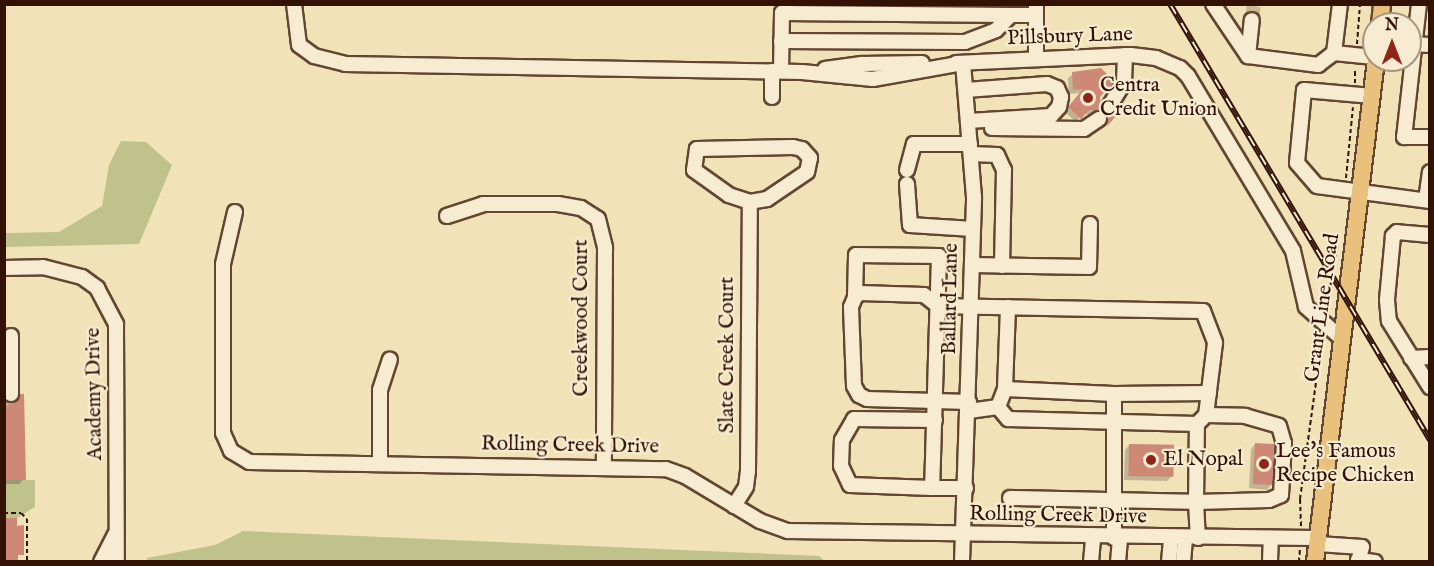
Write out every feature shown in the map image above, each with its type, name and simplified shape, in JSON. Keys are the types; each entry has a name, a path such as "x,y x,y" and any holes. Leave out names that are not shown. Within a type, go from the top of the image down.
{"main road":[{"name":"Grant Line Road","path":"1315,561 1341,338 1353,191 1372,96 1374,72"}],"street":[{"name":"Pillsbury Lane","path":"294,4 299,45 314,56 345,64 776,71 873,79 963,63 1036,58 1125,55 1168,62 1188,76 1293,251 1306,306 1324,327 1341,338"},
{"path":"1214,4 1248,56 1318,65 1334,53 1362,56"},
{"path":"1334,53 1340,4"},
{"path":"772,98 787,9 1011,15 1036,10 1036,58"},
{"path":"781,41 965,42 996,30 1011,15"},
{"path":"1248,56 1252,20"},
{"path":"1110,105 1125,83 1125,55"},
{"name":"Ballard Lane","path":"962,561 965,535 973,229 970,149 963,63"},
{"path":"1316,91 1318,65"},
{"path":"1409,72 1404,137 1430,137"},
{"path":"966,90 1047,84 1057,88 1061,97 1051,116 968,125"},
{"path":"1372,96 1304,90 1297,163 1317,186 1428,200 1430,172"},
{"path":"968,125 1084,129 1099,118"},
{"path":"973,229 910,225 907,177 914,144 970,149 997,155 1004,170 1002,266"},
{"path":"793,147 808,154 810,158 807,172 767,199 750,202 729,195 698,176 693,162 697,148 793,147"},
{"name":"Slate Creek Court","path":"734,506 746,486 748,471 750,202"},
{"name":"Creekwood Court","path":"447,216 483,204 558,204 581,208 598,219 605,248 604,466"},
{"name":"Rolling Creek Drive","path":"235,212 224,264 225,443 249,462 604,466 672,471 734,506 788,531 1117,538 1300,538 1362,547 1358,560"},
{"path":"972,265 1089,267 1090,224"},
{"path":"1430,235 1397,232 1393,236 1387,313 1411,358 1430,387"},
{"path":"932,488 936,401 939,256 856,255 855,297 851,306 854,386 859,395 867,399 936,401 969,407 998,407"},
{"name":"Academy Drive","path":"4,268 43,267 82,277 97,288 109,305 117,324 117,561"},
{"path":"855,297 860,293 924,295 938,306 1203,311 1215,343 1209,393 1201,419 1196,502 1185,538 1184,561"},
{"path":"998,407 1005,389 1008,306"},
{"path":"11,336 11,394"},
{"path":"1411,358 1430,357"},
{"path":"380,464 380,390 390,360"},
{"path":"1005,389 1114,394 1209,393"},
{"path":"1114,394 1114,501 1118,561"},
{"path":"998,407 1008,419 1114,422 1245,416 1279,426 1284,443 1281,495 1269,500 1196,502 1010,498"},
{"path":"935,420 854,419 842,440 841,466 850,485 966,488"},
{"name":"Academy Drive","path":"101,561 117,529"},
{"path":"1091,561 1093,537"},
{"path":"1169,561 1185,538"},
{"path":"1270,561 1271,538"},
{"path":"1358,560 1375,561"}],"path":[{"path":"1353,191 1354,94 1360,4"},
{"path":"1299,561 1300,499 1331,271 1339,243"},
{"path":"4,513 21,513 27,519 27,561"}],"green space":[{"path":"121,141 146,142 172,165 139,244 5,247 5,233 59,232 102,206 109,165"},
{"path":"4,480 35,480 35,507 17,518 5,518"},
{"path":"243,531 819,556 825,561 147,561 147,558 215,545"}],"building":[{"name":"Centra Credit Union","path":"1101,68 1114,81 1100,97 1102,109 1109,114 1119,113 1107,126 1108,118 1102,111 1089,110 1081,119 1068,107 1083,89 1073,90 1072,72"},
{"path":"20,394 24,394 26,480 4,480 4,408"},
{"name":"Lee's Famous Recipe Chicken","path":"1255,443 1275,444 1273,485 1253,484"},
{"name":"El Nopal","path":"1129,444 1174,445 1173,477 1128,476"},
{"path":"4,518 17,518 17,526 24,525 24,555 18,555 18,561 4,561"}],"tunnel":[{"path":"1252,20 1254,4"}],"railway":[{"path":"1170,4 1430,440"}],"place":[{"name":"Centra Credit Union","path":"1088,98"},
{"name":"El Nopal","path":"1151,460"},
{"name":"Lee's Famous Recipe Chicken","path":"1264,464"}]}
